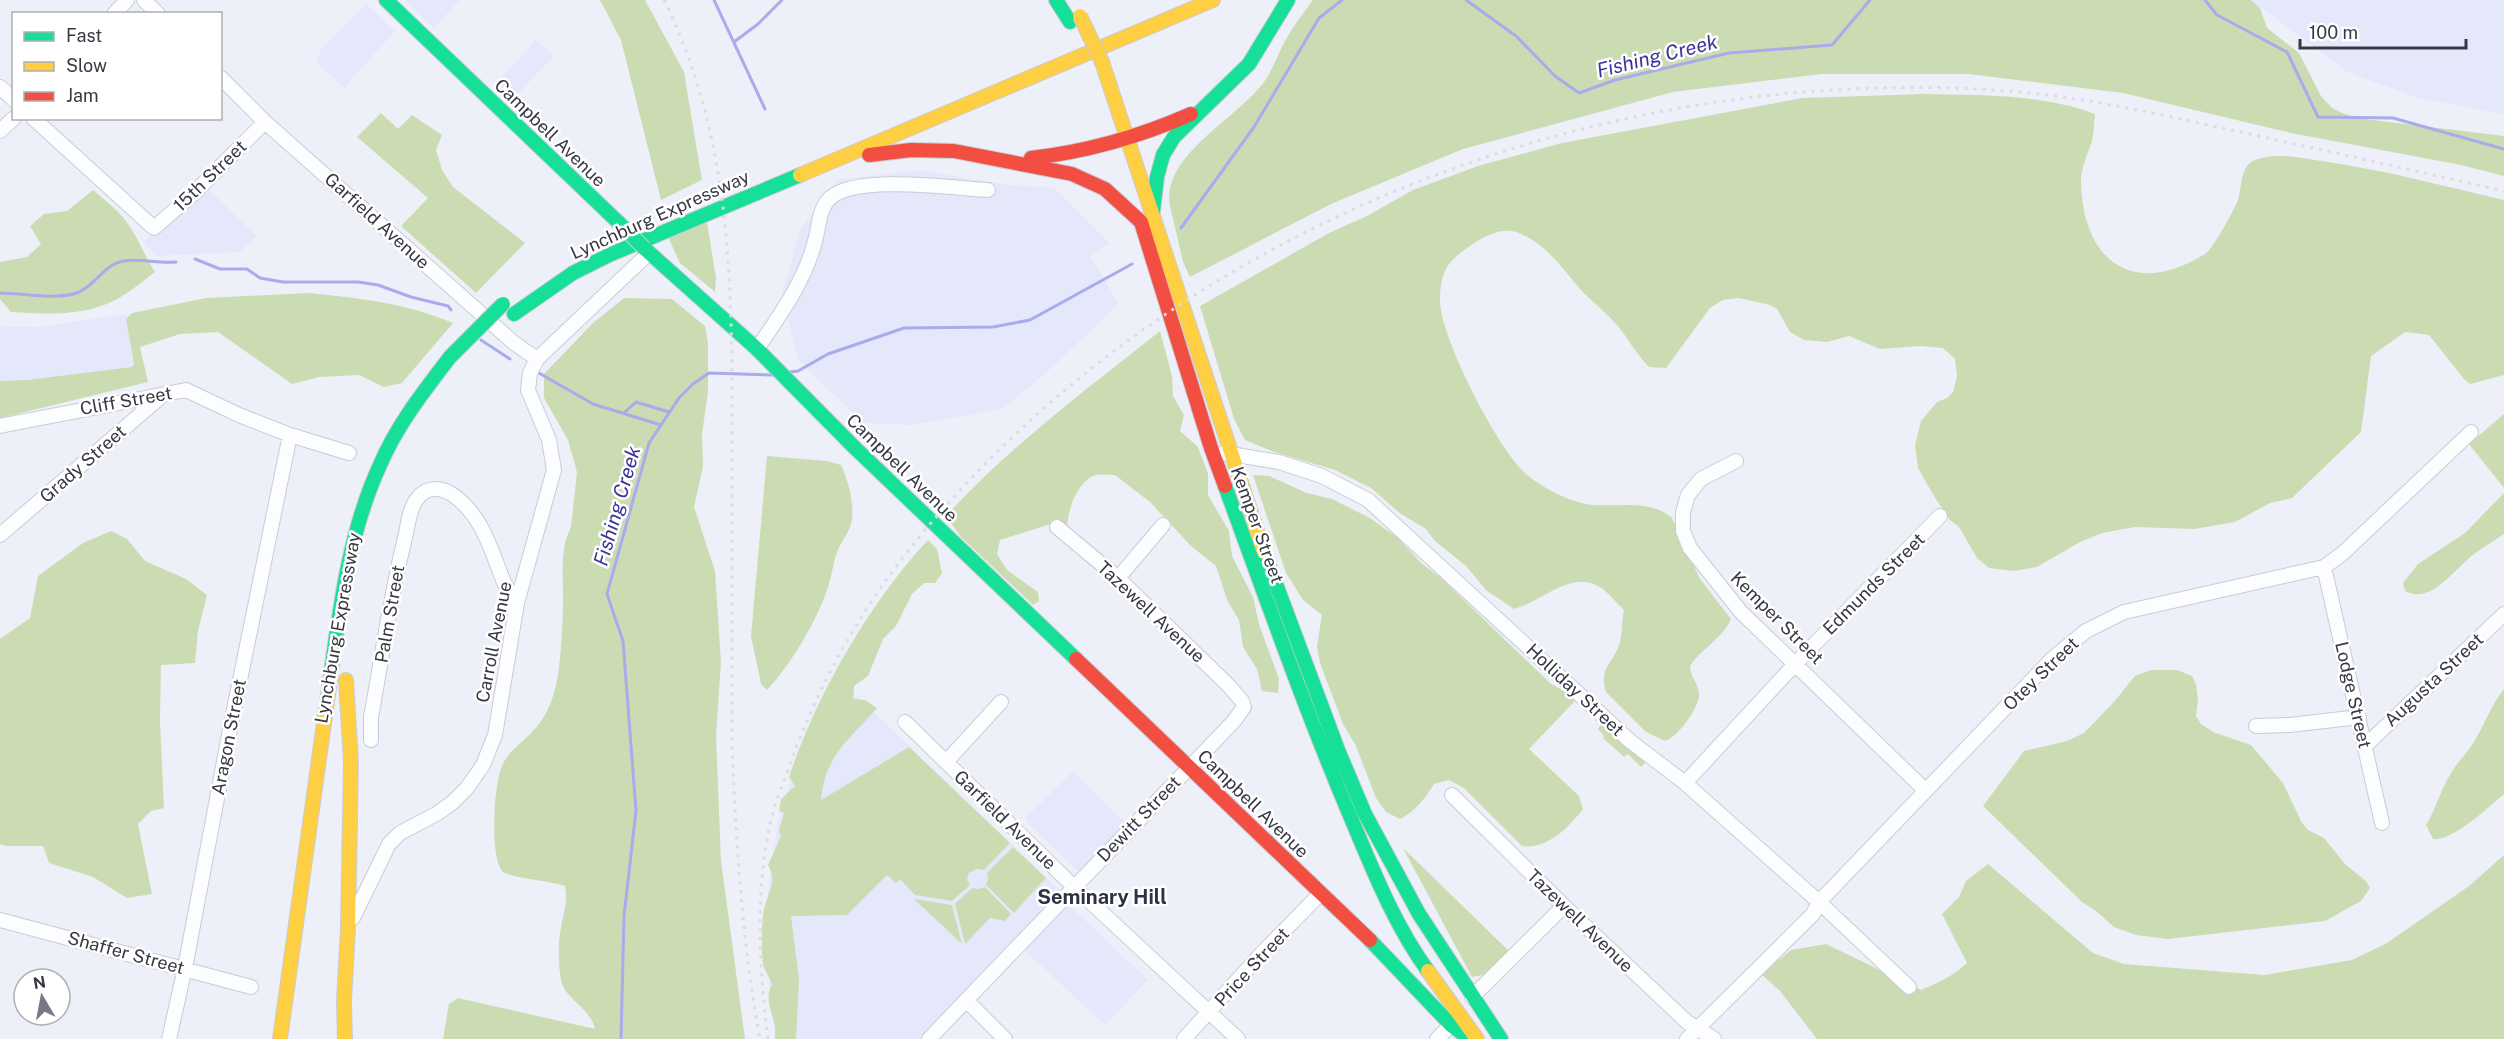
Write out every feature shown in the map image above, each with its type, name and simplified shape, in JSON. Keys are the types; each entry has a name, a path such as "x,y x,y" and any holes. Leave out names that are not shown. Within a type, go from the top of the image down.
{"main road":[{"name":"Campbell Avenue","path":"386,0 616,229 646,250 757,349 855,448 1392,963 1451,1025 1470,1039"},
{"name":"Kemper Street","path":"1056,0 1075,19"},
{"name":"Kemper Street","path":"1071,0 1075,19 1097,64 1122,137 1152,211 1273,580 1340,754 1374,833 1437,945"},
{"name":"Lynchburg Expressway","path":"413,432 455,362 514,314 573,273 609,255 817,166 1214,0"},
{"path":"1152,211 1163,155 1174,137 1249,64 1288,0"},
{"path":"1075,42 1108,29"},
{"path":"1008,160 1069,154 1172,123 1200,110"},
{"name":"Kemper Street","path":"1122,137 1141,222 1211,448 1320,745 1374,873 1418,956 1477,1039"},
{"path":"817,166 898,150 960,152 1008,160 1092,181 1109,191 1141,222"},
{"name":"Lynchburg Expressway","path":"616,229 643,222"},
{"name":"Lynchburg Expressway","path":"280,1036 340,611 354,540 373,479 393,438 412,407 507,302"},
{"name":"Lynchburg Expressway","path":"363,563 368,541"},
{"name":"Lynchburg Expressway","path":"336,750 347,674 351,762 348,928"},
{"name":"Carroll Avenue","path":"345,1039 344,1001 348,928"},
{"path":"1392,963 1418,956 1437,945 1501,1039"}],"street":[{"path":"116,12 127,0"},
{"path":"144,0 156,12"},
{"name":"Garfield Avenue","path":"222,79 265,122 514,343 537,359"},
{"path":"0,87 12,98"},
{"path":"0,131 12,120"},
{"name":"15th Street","path":"35,120 154,228 193,194 265,122"},
{"path":"757,349 801,279 814,244 823,207 840,191 885,184 988,190"},
{"name":"Carroll Avenue","path":"348,928 389,844 400,833 438,813 453,802 467,788 483,765 495,735 517,603 554,470 549,440 528,390 530,373 537,359 646,250"},
{"name":"Cliff Street","path":"0,426 165,392 186,390 239,416 349,453"},
{"name":"Grady Street","path":"0,536 165,392"},
{"name":"Otey Street","path":"1687,1039 1813,914 1819,902 2070,642 2104,621 2124,612 2324,567 2342,555 2471,432"},
{"name":"Aragon Street","path":"169,1039 290,435"},
{"name":"Holliday Street","path":"1211,448 1230,454 1279,462 1322,476 1368,500 1630,741 1685,783 1819,902 1909,987"},
{"name":"Kemper Street","path":"1736,461 1701,479 1688,495 1683,512 1683,531 1690,548 1722,590 1760,631 1796,663 1925,790"},
{"name":"Palm Street","path":"371,740 371,717 396,571 412,507 424,492 434,488 452,494 461,501 484,531 496,556 503,582 517,603"},
{"name":"Edmunds Street","path":"1685,783 1796,663 1940,516"},
{"path":"1118,578 1163,525"},
{"name":"Tazewell Avenue","path":"1057,527 1118,578 1242,701"},
{"name":"Lodge Street","path":"2324,567 2382,823"},
{"name":"Augusta Street","path":"2365,746 2504,614"},
{"name":"Dewitt Street","path":"929,1039 1234,721 1244,708 1242,701"},
{"path":"946,762 1001,702"},
{"name":"Augusta Street","path":"2256,726 2290,725 2359,717"},
{"name":"Garfield Avenue","path":"905,722 1074,887 1238,1039"},
{"name":"Tazewell Avenue","path":"1452,795 1563,906 1688,1022 1714,1039"},
{"name":"Price Street","path":"1184,1039 1262,953 1320,894"},
{"path":"1472,997 1563,906"},
{"name":"Shaffer Street","path":"0,920 251,987"},
{"path":"966,1000 1005,1039"},
{"path":"1437,1039 1451,1025"}],"shaded area":[{"path":"405,0 460,0 434,28"},
{"path":"2251,0 2504,0 2504,114 2421,99 2347,72"},
{"path":"366,4 395,31 344,88 315,61 321,54 318,51"},
{"path":"536,40 554,56 513,99 495,84"},
{"path":"919,170 1007,185 1053,187 1110,243 1090,255 1119,304 1047,372 1002,409 910,425 863,423 798,360 782,294 800,230 837,180"},
{"path":"205,186 257,236 240,252 157,256 143,243"},
{"path":"127,314 137,372 0,385 0,326 37,327"},
{"path":"835,675 1061,891 921,1039 779,1039 768,975 764,921 778,822 794,770"},
{"path":"1073,771 1127,824 1079,872 1024,819"},
{"path":"1067,903 1148,980 1105,1025 1023,949"}],"green space":[{"path":"600,0 645,0 684,72 702,180 661,200 621,40"},
{"path":"1313,0 2251,0 2260,8 2267,28 2299,53 2321,96 2332,108 2356,118 2504,136 2504,176 2461,165 2291,133 2123,93 1968,74 1822,74 1673,92 1463,149 1331,204 1190,277 1183,262 1170,206 1170,187 1190,153 1254,94 1266,79 1286,39"},
{"path":"1923,94 1988,95 2032,99 2075,107 2095,114 2092,141 2081,175 2084,208 2091,232 2102,251 2116,264 2134,272 2155,273 2179,267 2209,251 2236,205 2242,177 2247,167 2255,160 2271,156 2306,158 2345,165 2504,200 2504,375 2470,384 2429,335 2405,332 2371,356 2361,432 2292,498 2270,503 2235,522 2194,529 2135,527 2102,533 2080,542 2037,567 2014,571 1989,568 1977,558 1959,527 1950,520 1918,468 1915,445 1921,421 1937,402 1947,398 1953,392 1957,376 1955,359 1943,348 1920,346 1880,349 1849,336 1827,342 1804,340 1790,332 1777,309 1770,305 1739,298 1723,300 1710,308 1666,368 1649,367 1616,324 1536,242 1510,231 1486,236 1462,251 1447,267 1442,280 1440,298 1448,337 1471,389 1499,439 1524,472 1556,493 1584,504 1634,505 1654,508 1672,518 1700,579 1731,619 1723,632 1690,666 1699,693 1696,706 1682,728 1665,741 1646,732 1606,692 1604,678 1606,668 1620,644 1624,610 1603,589 1589,582 1568,584 1514,609 1487,591 1466,566 1435,541 1426,529 1401,514 1371,488 1335,470 1274,452 1245,440 1234,419 1200,306 1329,233 1367,216 1413,190 1478,166 1562,143 1802,98"},
{"path":"381,113 398,129 412,115 442,135 436,150 442,170 453,187 525,243 476,293 401,226 428,198 357,137"},
{"path":"93,190 115,208 126,222 155,272 117,299 93,309 58,313 11,312 0,299 0,262 27,257 41,244 30,226 44,214 67,211"},
{"path":"707,222 716,278 715,292 680,263 667,235"},
{"path":"309,293 364,299 400,306 453,323 402,383 384,387 359,375 319,377 292,384 218,332 180,334 140,347 148,382 0,418 0,381 27,380 132,367 134,364 126,319 132,313 206,298"},
{"path":"624,298 672,299 705,326 708,343 708,392 702,434 703,467 694,507 715,571 721,663 716,735 721,861 745,1039 443,1039 449,1004 458,998 595,1029 588,1015 568,993 561,980 559,946 566,902 565,886 503,872 496,852 494,820 502,766 512,751 537,727 544,716 558,676 563,618 564,553 571,527 577,472 568,440 544,398 544,374 592,324"},
{"path":"1160,331 1172,376 1173,396 1184,415 1180,431 1198,447 1208,474 1208,495 1229,531 1232,556 1253,597 1259,624 1279,679 1278,693 1262,691 1257,669 1243,647 1239,620 1227,600 1216,566 1191,546 1150,502 1115,475 1096,475 1084,483 1075,497 1067,527 1051,524 1000,540 997,554 1007,570 1038,592 1039,601 1033,605 961,537 946,516 1022,442"},
{"path":"2504,414 2504,488 2469,444"},
{"path":"767,456 827,461 841,465 850,491 852,519 850,528 837,552 829,583 817,613 794,655 767,690 761,684 751,636"},
{"path":"1253,475 1269,476 1307,493 1332,499 1370,518 1398,538 1421,563 1441,578 1550,683 1572,696 1577,702 1575,701 1529,749 1579,796 1583,809 1564,830 1549,841 1522,846 1464,788 1449,780 1434,784 1415,809 1400,819 1386,812 1376,798 1356,746 1343,724 1320,663 1317,646 1322,615 1303,600 1286,573"},
{"path":"2504,493 2504,534 2474,554 2438,587 2422,594 2405,591 2403,583 2418,564 2465,533"},
{"path":"111,531 127,539 145,561 186,579 207,595 198,631 195,663 161,665 160,721 164,808 151,811 138,824 152,894 127,898 93,877 49,863 43,846 0,844 0,639 30,618 38,576 83,543"},
{"path":"928,540 937,549 942,573 935,583 924,583 912,594 896,626 883,639 868,676 854,686 853,699 865,700 877,708 848,739 833,760 823,784 821,800 909,747 1010,843 984,870 977,869 969,873 967,880 970,885 952,901 915,895 900,879 896,883 887,875 847,915 791,916 799,979 796,1039 775,1039 769,1001 772,985 763,963 762,934 765,905 772,881 768,865 781,836 779,830 784,813 779,811 781,799 795,786 789,777 800,746 846,652 885,592"},
{"path":"2151,670 2177,670 2192,676 2196,684 2198,700 2196,716 2201,724 2213,732 2251,745 2283,783 2302,823 2308,830 2324,838 2345,864 2366,881 2370,888 2361,901 2325,921 2168,939 2136,935 2114,927 2082,902 1983,806 2024,751 2067,741 2084,733 2135,676"},
{"path":"2504,689 2504,794 2460,830 2433,839 2426,825 2443,787 2476,738"},
{"path":"1602,722 1645,759 1641,767 1628,754 1624,757 1603,738 1604,736 1598,729"},
{"path":"1013,847 1046,878 1014,913 986,885 987,873"},
{"path":"1403,848 1509,951 1483,975 1472,977"},
{"path":"2504,855 2504,1039 1817,1039 1780,991 1761,974 1791,950 1826,944 1921,990 1939,982 1967,963 1942,914 1959,897 1966,881 1988,864 2093,953 2124,964 2264,975 2352,960 2387,943 2469,886"},
{"path":"985,887 1011,914 1005,921 990,918 965,944 955,904 972,888"},
{"path":"914,899 952,905 962,944"}],"waterway":[{"path":"714,0 765,109"},
{"path":"734,42 758,24 782,0"},
{"name":"Fishing Creek","path":"1181,228 1254,127 1319,18 1342,0"},
{"name":"Fishing Creek","path":"1466,0 1516,36 1555,76 1579,93 1615,80 1729,53 1832,45 1870,0"},
{"name":"Fishing Creek","path":"2205,0 2217,15 2287,52 2318,117 2393,118 2504,149"},
{"path":"195,259 220,269 247,269 260,278 283,282 358,282 378,285 411,297 448,306 451,310"},
{"path":"0,293 71,295 91,284 117,263 130,260 176,262"},
{"name":"Fishing Creek","path":"788,372 798,371 828,354 904,328 993,327 1030,320 1132,264"},
{"path":"481,340 510,359"},
{"path":"539,373 593,404 661,425"},
{"name":"Fishing Creek","path":"621,1039 624,916 636,811 623,641 607,594 649,443 679,398 709,373 773,375"},
{"path":"625,412 636,402 669,412"}],"railway":[{"path":"664,0 687,54 704,108 716,163 724,218 729,274 732,387 732,745 741,892 760,1039"},
{"path":"768,1039 762,985 760,904 770,824 778,796 811,711 839,655 871,602 908,551 996,453 1096,365 1204,289 1320,225 1442,172 1569,132 1699,105 1830,90 1884,88 1993,90 2100,103 2504,191"}],"traffic: fast":[{"path":"386,0 618,222"},
{"path":"1056,0 1070,22"},
{"path":"1153,211 1157,177 1163,155 1174,137 1249,64 1288,0"},
{"path":"514,314 573,273 609,255 800,175"},
{"path":"618,222 644,248"},
{"path":"644,248 757,349 855,448 1076,659"},
{"path":"450,357 503,304"},
{"path":"330,680 347,570 369,490 403,422 450,357"},
{"path":"1225,486 1331,771 1393,914 1428,971"},
{"path":"1264,552 1338,750 1365,814 1419,914 1501,1039"},
{"path":"1370,940 1451,1025 1470,1039"}],"traffic: slow":[{"path":"800,175 1213,0"},
{"path":"1080,16 1102,62"},
{"path":"1102,62 1264,552"},
{"path":"280,1039 330,680"},
{"path":"346,680 351,762 348,928"},
{"path":"345,1039 344,1001 348,928"},
{"path":"1428,971 1477,1039"}],"traffic: jam":[{"path":"1031,158 1072,152 1112,142 1191,114"},
{"path":"869,155 911,150 954,151 1072,174 1105,189 1141,222"},
{"path":"1141,222 1211,448 1225,486"},
{"path":"1076,659 1370,940"}],"district":[{"name":"Seminary Hill","path":"1102,897"}]}
